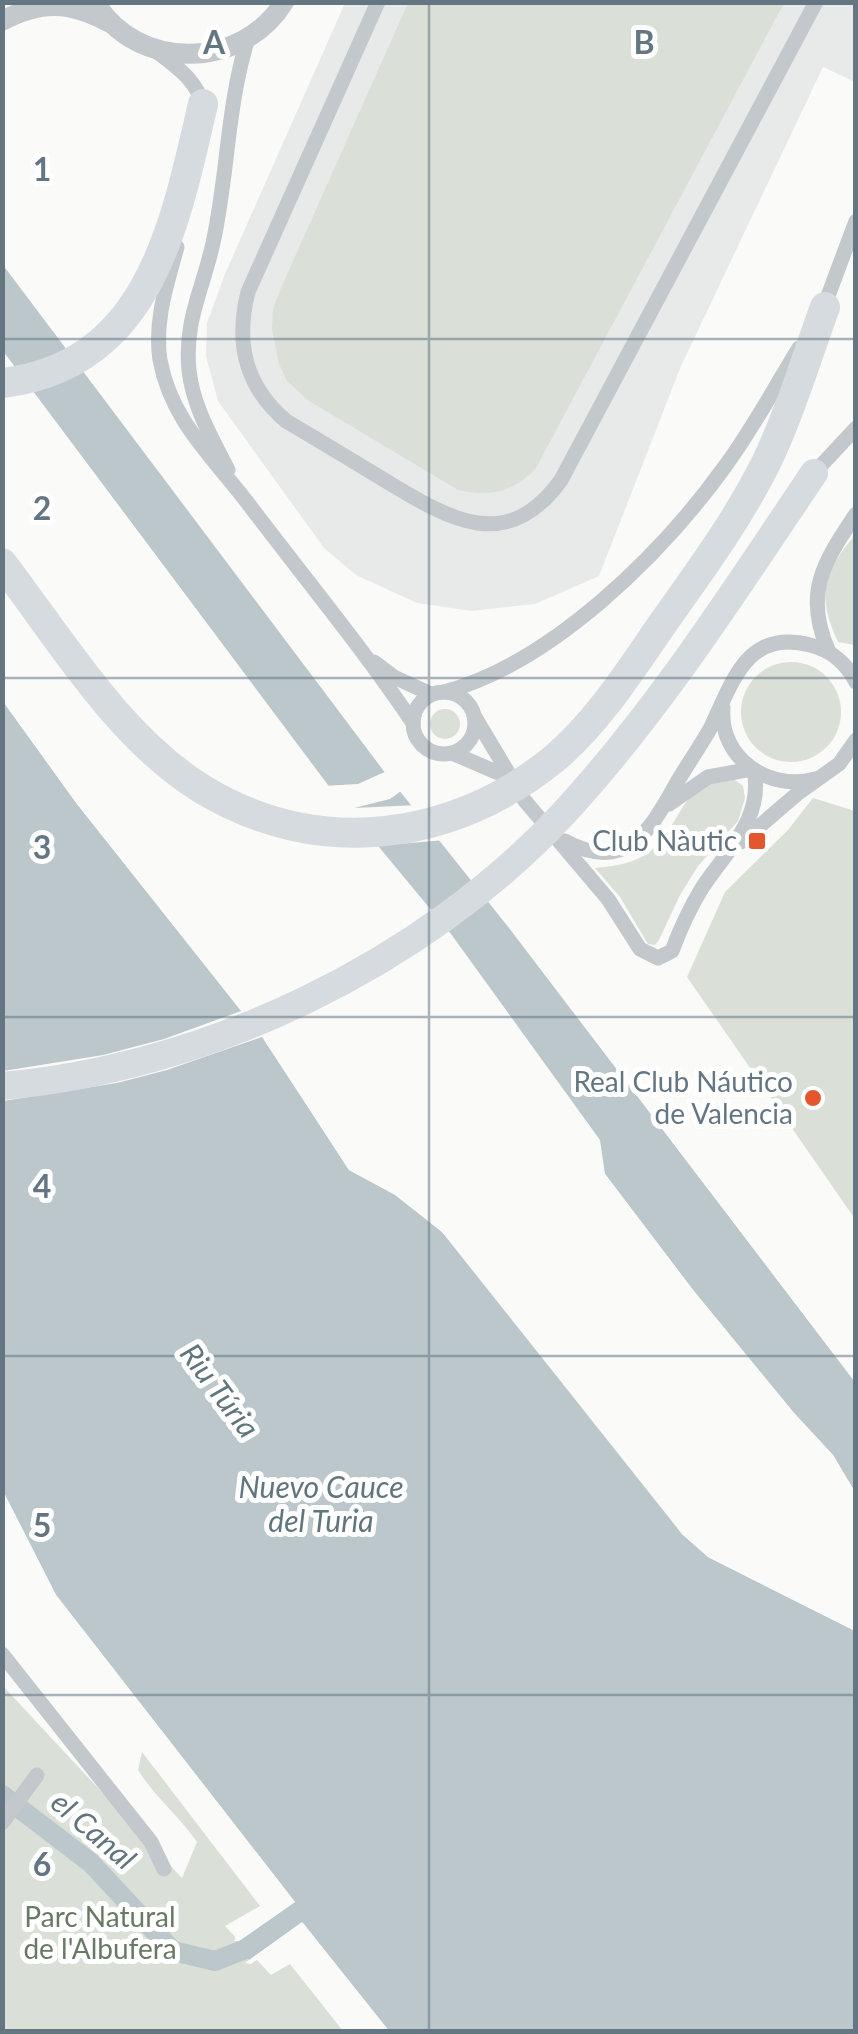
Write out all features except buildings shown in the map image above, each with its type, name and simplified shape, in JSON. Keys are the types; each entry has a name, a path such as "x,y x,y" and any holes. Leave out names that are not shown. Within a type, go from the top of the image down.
{"highway":[{"path":"2,383 48,373 93,350 130,314 154,271 203,104"},
{"path":"2,563 112,706 168,764 201,788 261,816 329,831 376,832 440,822 471,812 556,757 596,714 706,563 752,492 782,428 825,307"},
{"path":"2,1086 64,1078 178,1051 276,1014 330,988 414,937 486,884 552,830 611,759 711,630 814,473"}],"street":[{"path":"2,9 8,2"},
{"path":"96,2 114,25"},
{"path":"153,49 192,55 212,53 248,38 266,25 284,2"},
{"path":"378,2 248,292 242,349 256,387 286,421 439,512 478,524 518,518 535,509 562,480 816,2"},
{"path":"2,21 31,8 59,4 88,12 153,49 185,73 203,104 206,146 163,297 160,356 176,410 204,453 239,492 413,723 420,743 429,750 483,764 514,784"},
{"path":"239,492 196,404 188,334 213,243 238,72 248,38"},
{"path":"413,723 418,706 437,693 485,678 536,648 596,604 692,509 728,463 825,307 856,221"},
{"path":"814,473 856,428"},
{"path":"856,514 830,554 818,582 816,609 831,653 856,682"},
{"path":"552,830 593,853 618,851 646,833 666,806 739,667 767,647 802,642 831,653 856,654"},
{"path":"360,651 394,676 437,693 452,692 467,702 514,784 608,899 640,949 658,958 672,951 696,897 751,815 756,790 753,769"},
{"path":"724,699 725,730 731,746 753,769 774,780 792,782 822,776"},
{"path":"452,753 468,744 475,717"},
{"path":"730,851 839,764 856,740"},
{"path":"666,806 708,777 753,769"},
{"path":"2,1654 150,1842 164,1868"},
{"path":"4,1820 32,1781"}],"shaded area":[{"path":"345,3 855,3 855,82 823,67 681,366 599,576 535,604 472,611 417,603 356,575 324,548 218,401 206,356 207,323"}],"green space":[{"path":"408,3 784,3 536,468 519,483 501,491 458,490 309,401 287,381 272,329 273,309 281,288"},
{"path":"855,535 855,645 838,642 825,598 830,573"},
{"path":"791,662 810,665 827,676 838,693 838,731 827,748 810,759 791,762 772,759 755,748 744,731 741,712 744,693 755,676 772,665"},
{"path":"445,709 456,713 460,724 456,735 445,739 434,735 430,724 434,713"},
{"path":"735,780 743,786 745,798 738,821 698,866 659,940 655,945 648,944 620,897 595,868 622,864 646,854 669,831 695,792"},
{"name":"Real Club Náutico de Valencia","path":"813,798 855,811 855,1219 687,977 725,892 788,830"},
{"name":"Parc Natural de l'Albufera","path":"2,1685 182,1878 197,1842 138,1770 142,1752 260,1906 225,1926 271,1975 290,1964 343,2031 3,2031"}],"water":[{"path":"3,265 383,770 509,928 855,1382 855,1492 833,1455 693,1290 605,1174 600,1140 451,934 331,789 3,351"},
{"name":"Nuevo Cauce del Turia","path":"2,700 77,804 264,1039 349,1170 395,1195 442,1232 682,1534 708,1557 855,1631 855,2031 389,2031 303,1923 249,1960 239,1941 295,1902 56,1595 3,1491"}],"pier":[{"path":"2,695 268,1036 353,1166 398,1191 445,1228 485,1279 442,1232 396,1195 349,1170 262,1037 117,1083 3,1101 3,1071 103,1055 164,1039 241,1011 77,804"},
{"path":"389,770 404,789 390,799 354,808 418,805 445,840 375,846 323,786 358,784"},
{"path":"654,1118 666,1125 856,1373 855,1382"},
{"path":"605,1174 693,1290 833,1455 855,1492 855,1500 850,1498 853,1496 829,1458 689,1293 606,1184"},
{"path":"569,1383 686,1530 711,1553 856,1626 855,1631 708,1557 682,1534"},
{"path":"3,1491 56,1595 295,1902 239,1941 234,1941 236,1936 288,1901 51,1598 2,1502"},
{"path":"302,1922 389,2031 383,2032 301,1929 251,1964 245,1963"}],"waterway":[{"name":"el Canal","path":"2,1795 91,1863 173,1951 215,1961 243,1950"}],"place":[{"name":"Club Nàutic","path":"757,841"},
{"name":"Real Club Náutico de Valencia","path":"813,1098"}],"water label":[{"name":"Riu Túria","path":"219,1391"}]}
